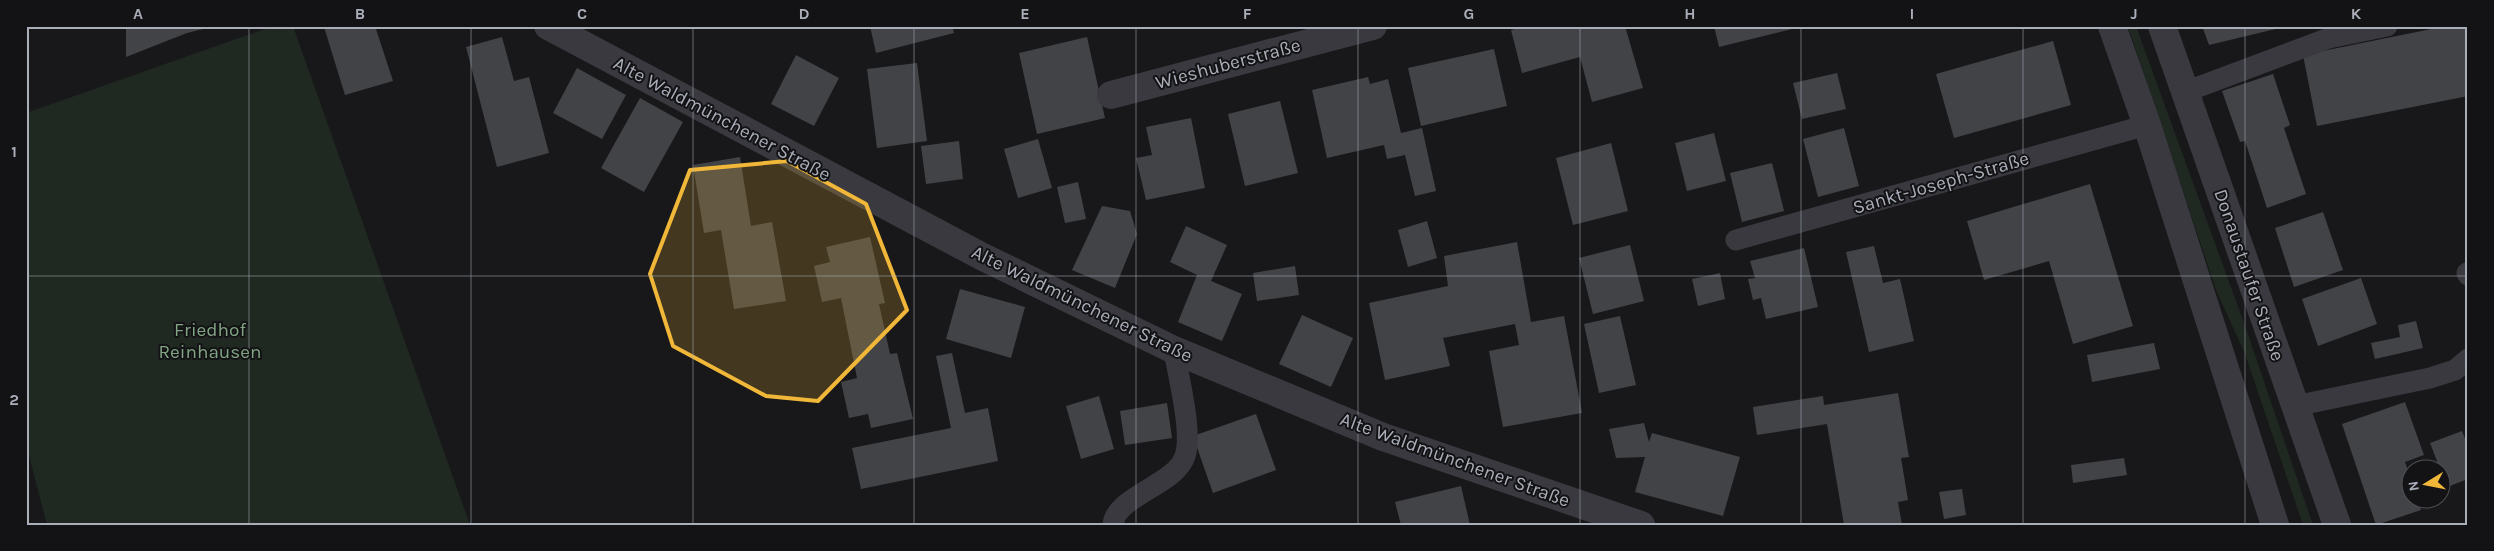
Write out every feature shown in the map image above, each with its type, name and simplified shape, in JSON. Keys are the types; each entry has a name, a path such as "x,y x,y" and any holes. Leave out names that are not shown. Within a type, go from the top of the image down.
{"street":[{"name":"Alte Waldmünchener Straße","path":"548,26 983,257 1174,350 1383,437 1641,525"},
{"name":"Wieshuberstraße","path":"1111,95 1373,26"},
{"path":"2112,26 2147,125 2275,525"},
{"name":"Donaustaufer Straße","path":"2162,26 2337,525"}],"lane":[{"path":"2185,92 2329,38 2387,26"},
{"name":"Sankt-Joseph-Straße","path":"1736,240 2147,125"},
{"path":"1113,525 1114,519 1124,506 1179,469 1185,455 1188,439 1174,350"},
{"path":"2295,406 2430,378 2455,370 2468,359"}],"highlighted area":[{"path":"787,161 866,204 907,310 818,401 766,396 673,346 650,274 690,170"}],"green space":[{"name":"Friedhof Reinhausen","path":"273,26 293,26 470,525 47,525 26,444 26,113"},
{"path":"2128,26 2136,26 2244,323 2313,525 2303,525 2245,354 2216,290"}],"building":[{"path":"126,26 211,27 187,33 126,57"},
{"path":"375,26 393,81 345,95 324,27"},
{"path":"870,26 952,26 954,33 876,53"},
{"path":"1526,26 1625,26 1643,88 1592,102 1580,57 1522,73 1511,30"},
{"path":"1714,26 1800,26 1800,27 1719,47"},
{"path":"2202,26 2284,26 2284,27 2209,45"},
{"path":"2446,26 2468,26 2468,96 2317,126 2303,55"},
{"path":"502,37 514,81 529,77 549,153 497,167 466,47"},
{"path":"1087,37 1105,118 1037,134 1019,53"},
{"path":"2053,41 2071,105 1954,138 1936,74"},
{"path":"1494,49 1507,106 1421,126 1408,68"},
{"path":"796,55 839,78 814,126 771,104"},
{"path":"917,63 927,141 877,148 867,69"},
{"path":"577,68 626,95 602,139 553,113"},
{"path":"1837,73 1846,109 1802,119 1793,83"},
{"path":"2273,74 2290,125 2284,128 2306,194 2267,208 2245,141 2240,142 2222,91"},
{"path":"1368,77 1370,84 1388,79 1401,133 1422,128 1436,191 1415,196 1405,155 1387,159 1384,145 1327,158 1312,90"},
{"path":"640,98 683,122 644,192 601,168"},
{"path":"1280,101 1298,173 1245,186 1228,114"},
{"path":"1191,118 1205,188 1146,200 1136,158 1152,155 1146,127"},
{"path":"1844,128 1859,186 1818,197 1803,139"},
{"path":"1714,133 1726,181 1687,191 1675,143"},
{"path":"1038,139 1052,188 1018,198 1004,149"},
{"path":"959,141 963,179 926,184 921,146"},
{"path":"1611,143 1628,211 1573,225 1556,158"},
{"path":"740,157 751,226 772,222 786,301 734,309 721,230 704,233 693,165"},
{"path":"1772,163 1784,211 1742,222 1730,173"},
{"path":"1078,182 1086,219 1065,223 1057,187"},
{"path":"2090,184 2133,326 2073,344 2049,261 1984,280 1967,221"},
{"path":"1102,206 1130,211 1137,234 1115,288 1072,270"},
{"path":"2323,212 2343,270 2294,287 2275,228"},
{"path":"1427,221 1437,258 1408,267 1398,230"},
{"path":"1186,226 1227,245 1211,281 1242,294 1222,341 1178,322 1197,275 1170,262"},
{"path":"870,237 885,303 879,304 890,354 897,353 913,419 871,428 868,414 849,418 841,382 857,378 841,298 822,302 814,266 830,262 826,247"},
{"path":"1517,242 1531,322 1564,316 1582,413 1503,427 1489,351 1519,345 1515,324 1443,338 1450,366 1385,380 1369,303 1448,286 1444,256"},
{"path":"1630,245 1644,301 1593,314 1579,258"},
{"path":"1874,246 1883,283 1900,279 1914,341 1869,352 1846,252"},
{"path":"1804,248 1818,307 1766,319 1761,298 1753,300 1748,279 1755,278 1750,261"},
{"path":"1295,266 1299,295 1257,301 1253,273"},
{"path":"1720,273 1725,299 1698,306 1692,279"},
{"path":"2361,278 2377,324 2318,346 2302,299"},
{"path":"960,289 1025,307 1011,358 946,339"},
{"path":"1302,315 1353,338 1331,387 1279,364"},
{"path":"1620,316 1636,385 1599,393 1584,324"},
{"path":"2416,321 2423,348 2375,359 2371,343 2400,337 2398,325"},
{"path":"2154,343 2160,369 2092,382 2087,355"},
{"path":"952,353 965,413 988,408 998,461 861,489 852,448 951,428 936,356"},
{"path":"1898,393 1909,457 1901,458 1908,500 1898,502 1902,525 1844,525 1827,424 1757,435 1753,407 1823,396 1824,405"},
{"path":"1099,396 1114,449 1081,459 1066,406"},
{"path":"2405,402 2424,455 2416,458 2402,458 2402,508 2420,508 2421,510 2376,525 2342,424"},
{"path":"1167,403 1172,438 1125,445 1120,411"},
{"path":"1256,414 1276,470 1213,493 1193,436"},
{"path":"1644,423 1649,442 1652,433 1740,457 1723,516 1635,492 1645,457 1616,458 1609,429"},
{"path":"2462,431 2468,446 2468,479 2452,485 2452,458 2436,458 2430,443"},
{"path":"2124,458 2127,475 2073,483 2071,465"},
{"path":"1461,486 1470,525 1401,525 1395,502"},
{"path":"1962,489 1966,515 1944,519 1939,492"}]}
